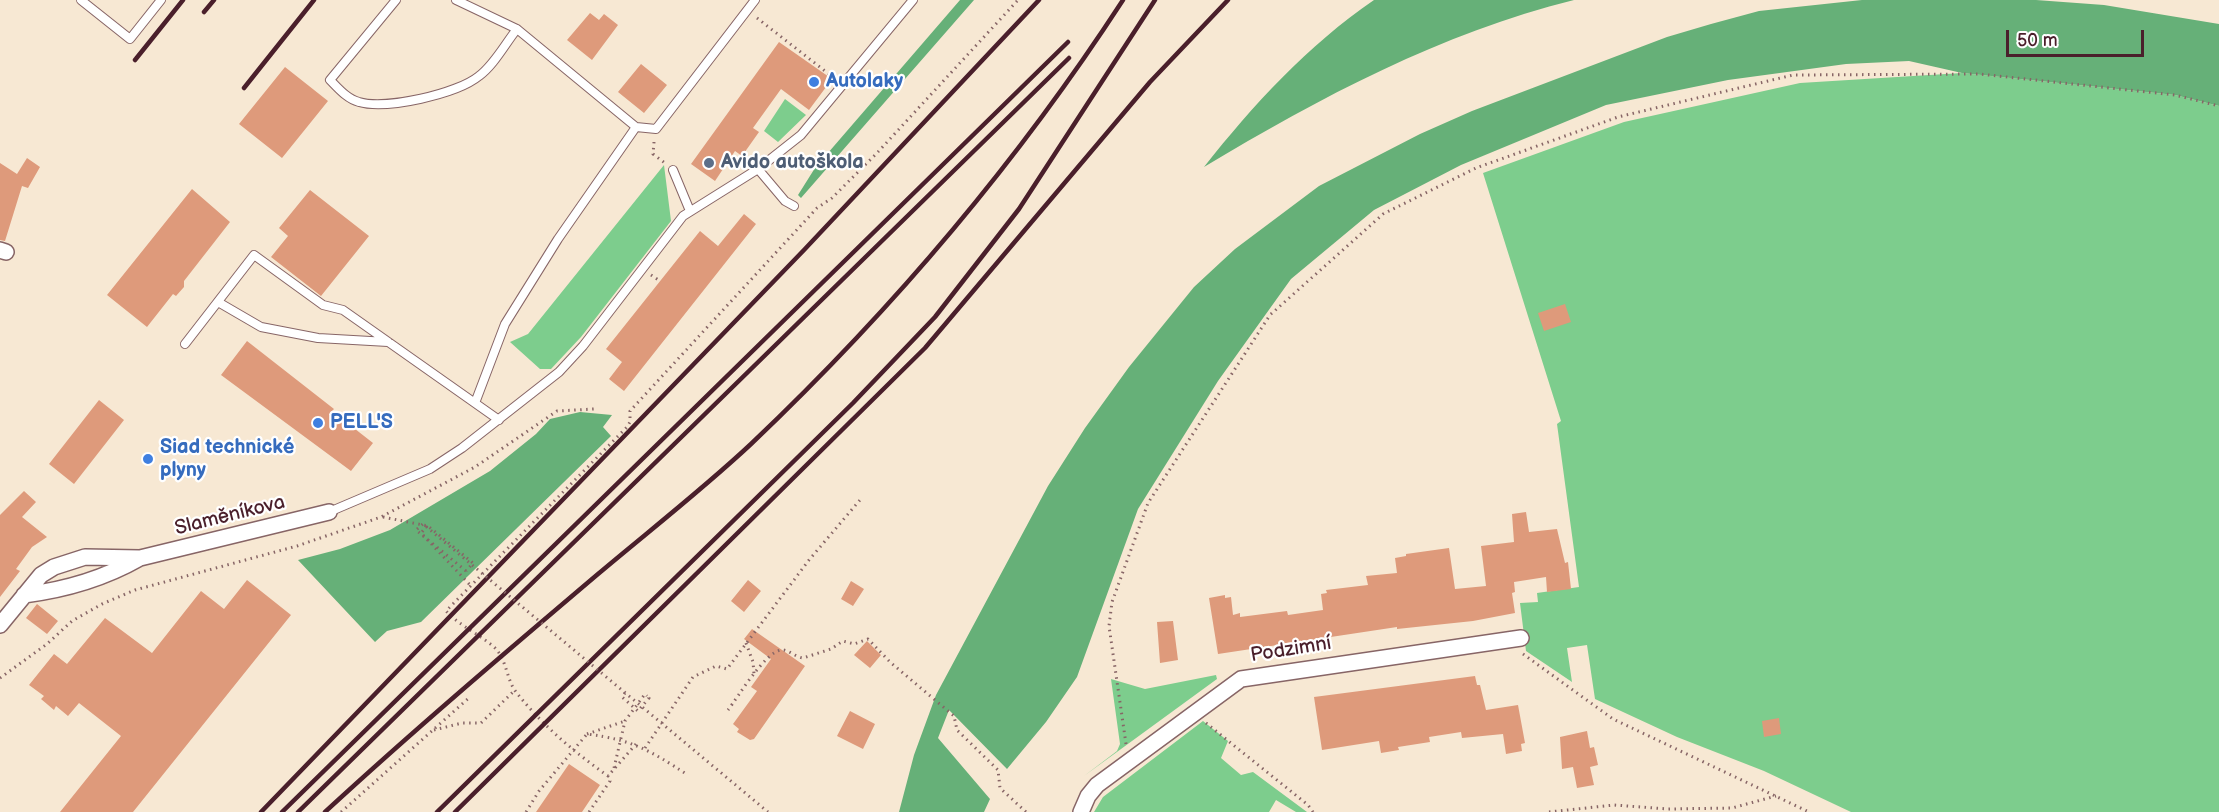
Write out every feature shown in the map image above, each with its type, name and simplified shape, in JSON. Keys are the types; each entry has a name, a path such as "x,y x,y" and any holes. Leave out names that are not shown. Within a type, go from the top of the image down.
{"street":[{"name":"Slaměníkova","path":"0,625 41,575 54,567 85,557 141,558 329,512"},
{"name":"Slaměníkova","path":"24,595 48,592 117,572 141,558"},
{"name":"Podzimní","path":"1081,812 1088,796 1097,785 1241,679 1521,638"}],"lane":[{"path":"81,0 130,39 160,0"},
{"path":"396,0 330,80 346,96 358,102 380,105 458,89 480,76 517,29"},
{"path":"456,0 517,29 636,127 656,129 755,0"},
{"path":"329,512 430,469 499,420 559,372 584,346 690,211 758,169 801,135 914,0"},
{"path":"475,404 505,324 558,239 636,127"},
{"path":"758,169 784,201 794,206"},
{"path":"673,170 690,211"},
{"path":"185,344 254,255 323,305 343,310 499,420"},
{"path":"218,302 261,327 318,338 388,342"}],"path":[{"path":"589,812 610,781 608,776 571,750 514,691 506,666 495,648 460,625 446,611 627,427 630,422 630,411 802,224 877,153 1018,0"},
{"path":"765,24 843,85"},
{"path":"1130,761 1109,626 1112,602 1148,503 1270,315 1383,214 1476,168 1618,117 1793,75 1979,74 2175,94 2219,106"},
{"path":"0,678 48,644 72,621 102,604 135,591 297,546 381,517 475,467 557,411 594,409"},
{"path":"645,748 693,677 716,666 728,669 808,560 860,500"},
{"path":"381,517 428,526 474,563 466,571 416,530 423,524 625,693 768,812"},
{"path":"428,526 421,533 471,586"},
{"path":"728,710 771,655 781,650 803,658 831,649 843,641 854,644 868,639 951,714 957,730 998,770 1000,788 1026,812"},
{"path":"1503,640 1613,719 1809,812"},
{"path":"746,643 753,662 754,674"},
{"path":"432,731 462,723 481,723 514,691"},
{"path":"614,769 625,721 632,709 638,702 645,694 649,698 639,711 630,704 622,697 625,693"},
{"path":"341,812 470,697"},
{"path":"1194,713 1308,805 1313,812"},
{"path":"526,812 571,750 586,734 625,721"},
{"path":"586,734 622,738 645,748 688,775"},
{"path":"608,776 636,744"},
{"path":"1549,812 1614,805 1668,809 1732,808 1776,796"}],"green space":[{"path":"960,0 974,0 801,198 798,195 815,168"},
{"path":"1374,0 1574,0 1477,30 1429,49 1337,92 1204,167 1242,121 1304,56"},
{"path":"1862,0 2036,0 2104,5 2219,24 2219,106 2175,95 1962,73 1909,61 1846,64 1728,80 1606,105 1461,165 1374,210 1291,279 1218,381 1138,509 1077,677 1046,722 1007,769 949,710 938,738 990,799 984,812 899,812 914,755 936,695 1048,486 1085,428 1129,367 1194,287 1235,249 1319,186 1420,134 1472,111 1667,37 1711,24 1759,11"},
{"path":"1962,73 2175,95 2219,106 2219,812 1851,812 1764,771 1677,737 1595,699 1587,645 1567,648 1572,682 1526,651 1520,603 1538,602 1537,593 1579,587 1557,424 1561,421 1483,173 1624,122 1800,83"},
{"path":"785,99 806,115 778,142 764,131"},
{"path":"664,165 671,221 581,337 551,369 540,369 510,342 528,334"},
{"path":"580,412 612,415 603,427 611,436 421,622 387,631 375,642 298,560 340,549 390,530 490,471 536,434 550,419"},
{"path":"1216,675 1217,679 1084,776 1117,751 1120,744 1111,679 1145,689"},
{"path":"1203,721 1228,741 1221,758 1241,775 1253,772 1307,812 1296,812 1276,800 1269,812 1094,812 1103,797"}],"building":[{"path":"590,13 599,20 604,14 618,25 592,60 567,40"},
{"path":"779,42 832,79 809,110 781,89 753,128 759,132 742,156 735,151 715,181 691,164"},
{"path":"641,64 667,85 644,113 618,92"},
{"path":"285,67 328,101 282,158 239,124"},
{"path":"27,158 40,167 28,188 22,186 5,241 0,240 0,163 17,174"},
{"path":"192,189 230,222 184,281 184,287 176,296 173,294 147,327 107,295"},
{"path":"310,190 369,236 321,296 271,257 288,236 279,228"},
{"path":"744,214 756,224 624,391 609,379 622,362 606,349 700,231 718,246"},
{"path":"1565,304 1571,322 1544,331 1538,313"},
{"path":"247,341 334,409 332,411 373,443 351,471 221,375"},
{"path":"99,400 124,420 74,484 49,464"},
{"path":"24,491 36,502 22,517 47,537 32,547 16,569 20,571 0,597 0,515"},
{"path":"1526,512 1529,532 1557,529 1565,563 1568,562 1571,589 1547,592 1546,577 1514,582 1515,592 1512,593 1515,613 1473,621 1397,629 1397,627 1218,654 1209,598 1225,595 1225,598 1231,597 1233,615 1240,613 1240,617 1287,611 1288,615 1323,610 1321,594 1327,593 1326,590 1368,585 1366,576 1397,573 1395,558 1406,556 1406,554 1449,548 1455,589 1486,586 1481,546 1514,542 1512,514"},
{"path":"247,580 291,615 133,812 60,812 121,736 79,703 68,716 56,706 54,710 41,699 44,696 29,685 54,654 67,664 105,618 152,653 201,591 224,609"},
{"path":"748,580 761,591 744,612 731,601"},
{"path":"851,581 864,589 853,606 841,599"},
{"path":"37,604 58,621 47,634 26,618"},
{"path":"1173,621 1178,660 1160,663 1157,622"},
{"path":"752,629 805,666 754,739 750,740 737,732 739,729 733,724 757,691 751,687 771,659 744,639"},
{"path":"867,641 881,655 870,668 854,655"},
{"path":"1475,676 1477,685 1480,685 1486,710 1518,705 1525,743 1521,744 1522,751 1506,754 1503,734 1462,738 1461,732 1429,737 1430,742 1398,747 1399,750 1381,753 1379,741 1322,750 1314,697"},
{"path":"850,711 875,724 863,749 837,736"},
{"path":"1779,718 1781,734 1764,737 1762,721"},
{"path":"1587,731 1590,748 1594,747 1598,765 1590,767 1594,785 1577,788 1573,767 1562,769 1560,737"},
{"path":"569,764 600,785 582,812 536,812"}],"railway":[{"path":"135,60 183,0"},
{"path":"204,12 214,0"},
{"path":"244,88 314,0"},
{"path":"261,812 804,250 1039,0"},
{"path":"325,812 495,662 714,477 803,393 903,288 996,177 1040,119 1123,0"},
{"path":"437,812 853,403 935,317 1019,209 1155,0"},
{"path":"455,812 925,348 1150,82 1228,0"},
{"path":"282,812 1068,42"},
{"path":"298,812 1069,58"}],"place":[{"name":"Autolaky","path":"814,82"},
{"name":"Avido autoškola","path":"709,163"},
{"name":"PELL'S","path":"318,423"},
{"name":"Siad technické plyny","path":"148,459"}]}
